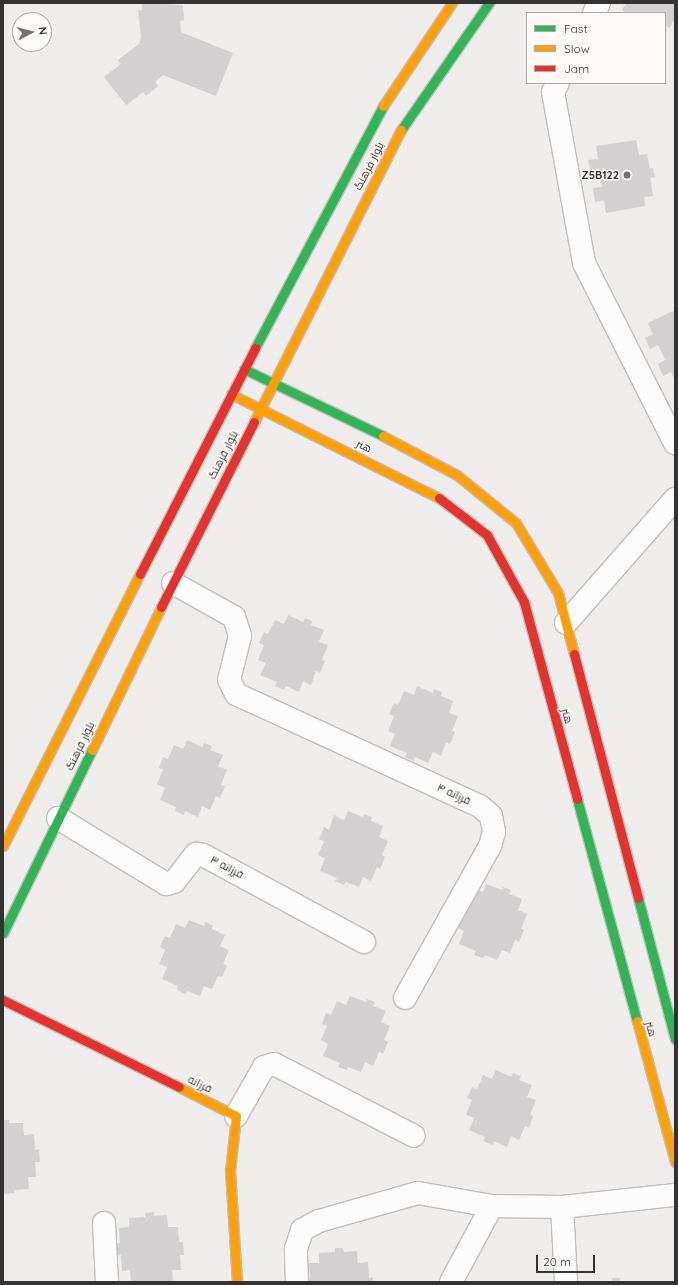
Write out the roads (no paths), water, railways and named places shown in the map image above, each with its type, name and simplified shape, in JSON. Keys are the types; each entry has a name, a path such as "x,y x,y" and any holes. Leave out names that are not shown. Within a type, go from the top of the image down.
{"street":[{"name":"بلوار فرهنگ","path":"3,846 231,394 374,119 452,3"},
{"name":"بلوار فرهنگ","path":"3,933 173,583 272,384 402,129 489,3"},
{"path":"594,12 599,3"},
{"path":"557,84 553,92 584,263 675,443"},
{"name":"هنر","path":"244,369 272,384 350,419 457,475 516,523 558,593 675,1039"},
{"name":"هنر","path":"231,394 432,494 487,535 524,602 675,1162"},
{"path":"566,623 675,499"},
{"name":"فرزانه ۴","path":"173,583 234,617 240,636 229,680 230,687 236,694 480,806 491,816 494,832 490,846 405,998"},
{"name":"فرزانه ۳","path":"58,818 166,884 174,882 196,854 203,855 364,942"},
{"name":"فرزانه","path":"3,1000 236,1116"},
{"path":"238,1282 230,1171 236,1116 264,1067 274,1064 414,1136"},
{"path":"297,1282 296,1249 302,1230 319,1221 418,1193 492,1206 562,1207 675,1194"},
{"path":"451,1282 492,1206"},
{"path":"562,1207 566,1282"},
{"path":"104,1223 107,1282"}],"place":[{"name":"Z5B122","path":"627,175"}]}
